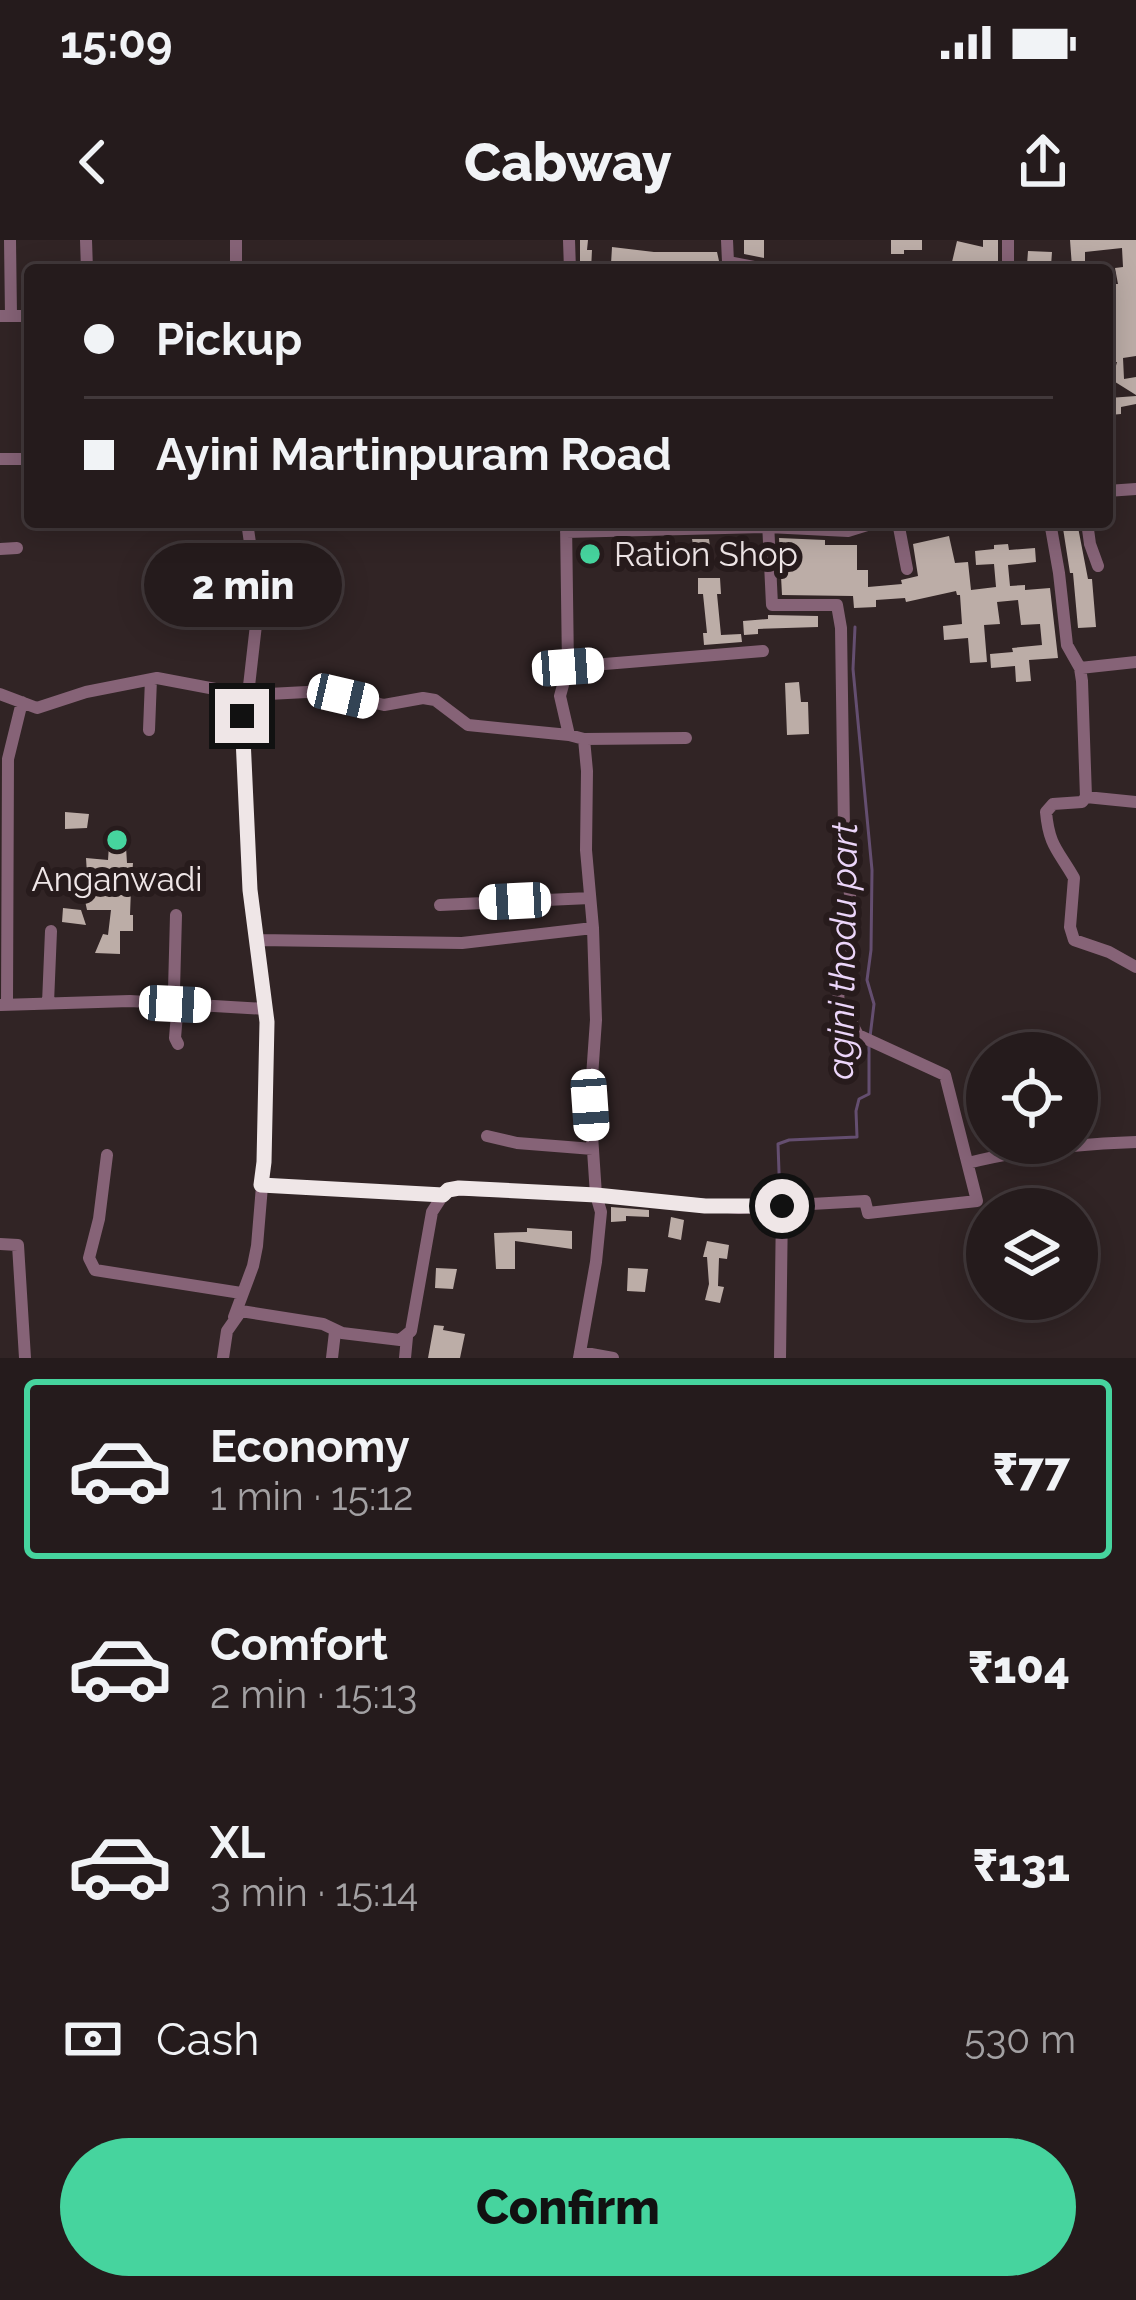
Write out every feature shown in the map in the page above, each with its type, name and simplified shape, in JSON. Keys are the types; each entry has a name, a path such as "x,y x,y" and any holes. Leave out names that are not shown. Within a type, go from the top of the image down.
{"street":[{"path":"5,316 10,240"},
{"path":"727,240 728,262 738,264"},
{"path":"223,1358 227,1331 253,1266 264,1162 266,1010 250,890 242,716 257,616 249,528"},
{"path":"566,528 568,667 560,695 569,734"},
{"path":"768,528 772,605 837,604 839,616 841,765 852,917 838,998 858,1035 945,1075 966,1155"},
{"path":"808,528 858,528"},
{"path":"899,528 907,569"},
{"path":"1050,528 1067,644 1080,668 1086,797 1082,802 1053,804 1046,812 1051,840 1074,878 1070,927 1074,940 1136,968"},
{"path":"1088,528 1098,566"},
{"path":"0,549 16,548"},
{"path":"568,667 763,652"},
{"path":"1080,668 1136,662"},
{"path":"0,694 37,708 86,692 157,678 247,695 326,691 384,705 423,698 435,700 468,725 569,734 584,740 686,738"},
{"path":"149,730 151,679"},
{"path":"22,702 8,759 4,1005 112,1001 266,1010"},
{"path":"584,740 596,1020 590,1105 601,1212 580,1355 613,1358"},
{"path":"1086,797 1136,802"},
{"path":"440,904 590,898"},
{"path":"176,915 178,1044"},
{"path":"258,940 462,943 593,928"},
{"path":"48,1003 51,932"},
{"path":"488,1136 517,1143 593,1148"},
{"path":"1098,1143 1136,1142"},
{"path":"107,1155 99,1219 88,1258 95,1270 241,1293"},
{"path":"405,1358 432,1212 448,1190 596,1195 705,1206 865,1201 868,1213 977,1201 968,1164"},
{"path":"261,1185 443,1195"},
{"path":"780,1358 782,1206"},
{"path":"0,1244 18,1244 26,1358"},
{"path":"233,1320 241,1311 323,1324 335,1331 407,1337"},
{"path":"332,1358 335,1331"}],"building":[{"path":"580,240 588,240 591,264 580,264"},
{"path":"744,240 764,240 764,258 744,254"},
{"path":"891,240 922,240 922,250 891,254"},
{"path":"983,240 998,240 998,264 952,262 957,241 983,247"},
{"path":"1070,240 1136,240 1136,356 1123,358 1124,379 1136,377 1136,395 1113,381 1117,362 1113,362 1113,284 1118,284 1115,268 1123,267 1122,248 1085,252 1085,264 1072,264"},
{"path":"612,247 717,252 720,264 611,264"},
{"path":"1028,251 1052,252 1051,264 1027,264"},
{"path":"1136,396 1136,404 1121,407 1121,414 1113,415 1113,398"},
{"path":"1063,528 1078,528 1088,579 1092,579 1096,627 1078,628"},
{"path":"949,536 955,563 968,562 971,590 996,587 994,564 976,565 975,551 1008,544 1009,550 1035,548 1036,562 1008,565 1010,586 1050,588 1058,658 1029,660 1031,681 1016,682 1015,666 991,668 990,654 1042,645 1040,624 1021,625 1018,600 997,602 1000,624 984,625 987,662 970,663 968,638 944,640 943,626 962,624 956,591 906,602 905,598 876,600 876,607 854,608 853,596 782,595 779,538 857,545 857,570 868,570 868,587 902,584 901,580 918,576 913,544"},
{"path":"692,539 709,539 711,554 695,557"},
{"path":"698,578 720,578 721,635 741,634 742,642 704,645 703,633 707,633"},
{"path":"768,615 818,616 818,627 758,629 758,634 744,635 743,621 768,619"},
{"path":"799,682 801,702 808,702 809,734 787,735 785,683"},
{"path":"65,812 89,814 87,828 65,829"},
{"path":"110,831 125,831 132,876 87,874 86,858 108,860"},
{"path":"131,888 133,931 120,931 120,954 95,953 103,934 108,935 111,910 87,910 84,896"},
{"path":"63,908 81,910 86,925 62,922"},
{"path":"611,1207 649,1210 649,1217 626,1216 626,1221 611,1222"},
{"path":"671,1217 684,1220 681,1240 668,1237"},
{"path":"527,1228 572,1231 572,1249 515,1241 515,1269 496,1269 494,1233 527,1232"},
{"path":"707,1241 729,1245 727,1259 719,1258 718,1286 724,1287 720,1303 705,1300"},
{"path":"436,1268 457,1269 453,1289 435,1288"},
{"path":"628,1268 648,1269 645,1292 627,1291"},
{"path":"434,1325 465,1334 460,1358 428,1358"}],"waterway":[{"name":"agini thodu part","path":"855,627 853,669 872,870 867,980 874,1004 870,1037"},
{"name":"agini thodu part","path":"780,1200 778,1144 857,1137 859,1099 869,1094 869,1046"}],"place":[{"name":"Ration Shop","path":"590,554"},
{"name":"Anganwadi","path":"117,840"}],"route":[{"path":"242,716 250,890 267,1022 261,1185 443,1195 459,1188 739,1208 782,1206"}]}
